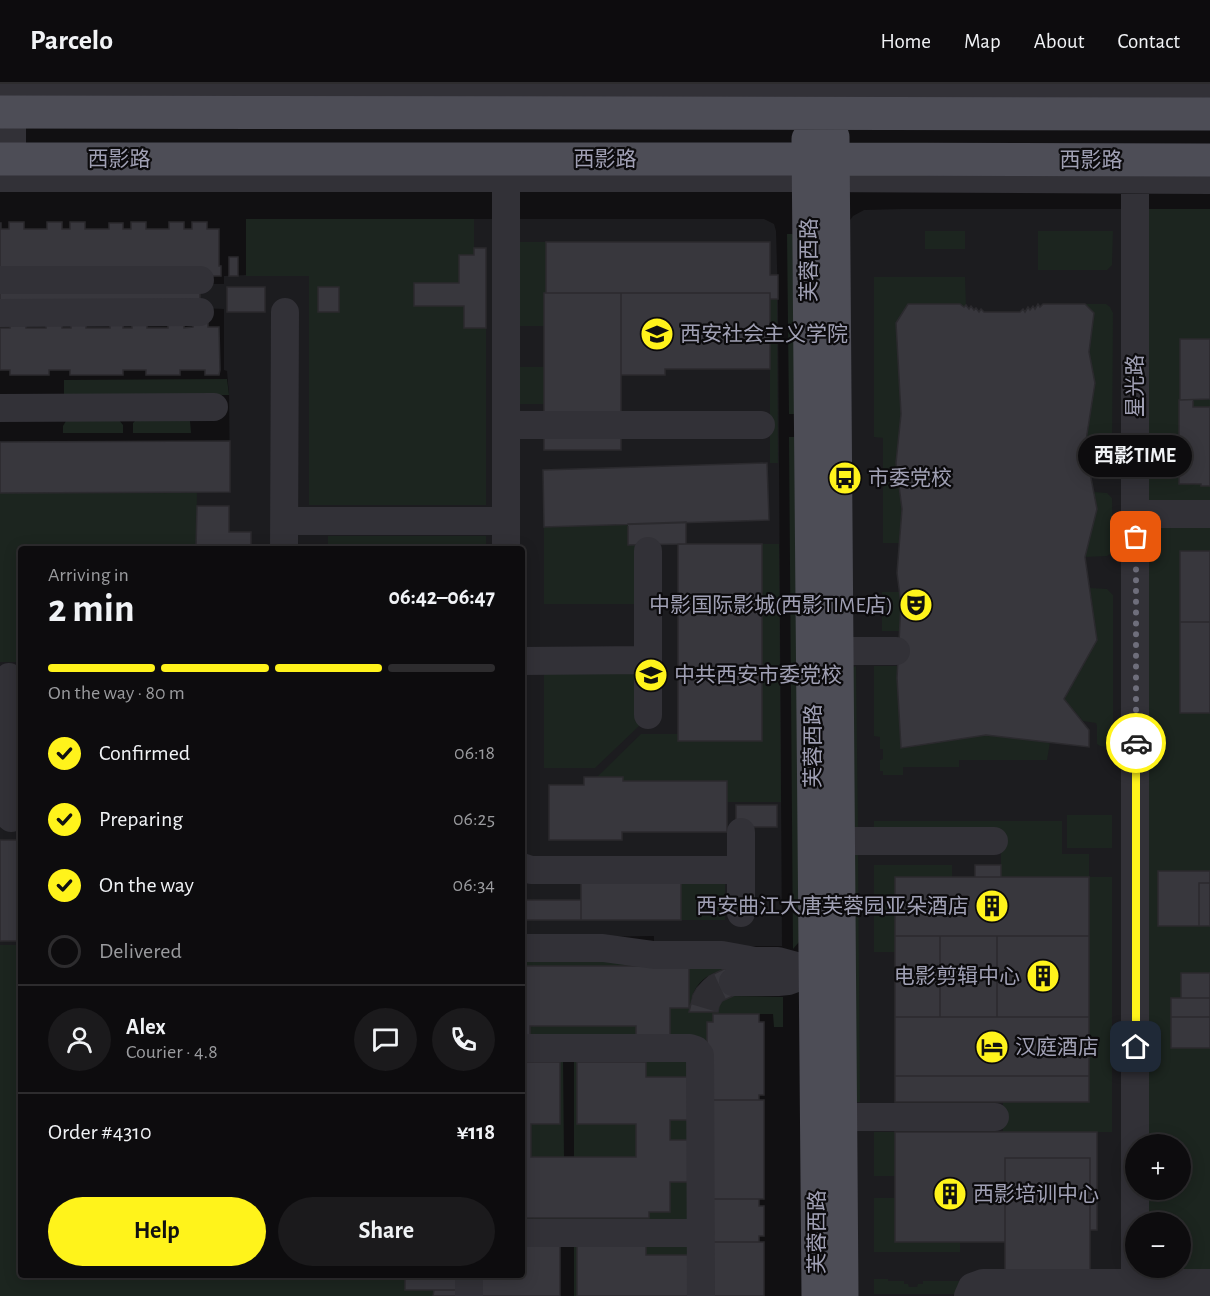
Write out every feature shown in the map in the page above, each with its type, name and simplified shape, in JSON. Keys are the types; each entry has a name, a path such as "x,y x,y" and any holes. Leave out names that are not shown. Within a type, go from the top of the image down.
{"main road":[{"path":"7,97 498,95 820,100 1210,114"},
{"name":"芙蓉西路","path":"818,1296 821,972 820,100"},
{"name":"西影路","path":"4,165 1136,170 1210,160"},
{"name":"芙蓉西路","path":"821,169 837,651 839,841 821,972 841,1117 843,1296"}],"street":[{"path":"820,100 1210,89"},
{"path":"4,165 7,97"},
{"path":"506,169 506,546"},
{"path":"1136,170 1210,180"},
{"name":"星光路","path":"1136,170 1136,1289"},
{"path":"0,280 200,280"},
{"path":"0,313 200,312"},
{"path":"284,546 285,312"},
{"path":"0,408 214,407"},
{"path":"506,425 761,425"},
{"path":"1136,514 1210,514"},
{"path":"285,521 506,521"},
{"path":"648,551 648,715"},
{"path":"837,651 896,651"},
{"path":"525,661 648,660"},
{"path":"10,677 11,818"},
{"path":"741,832 741,913"},
{"path":"839,841 994,841"},
{"path":"525,868 531,870 741,870"},
{"path":"525,948 603,948 654,955 722,955 755,961 778,961 821,972"},
{"path":"733,982 778,982 821,972"},
{"path":"525,1048 690,1048 696,1050 701,1059 701,1296"},
{"path":"841,1117 995,1117"},
{"path":"525,1233 701,1233"},
{"path":"469,1278 469,1296"},
{"path":"968,1296 972,1287 982,1283 1136,1289 1210,1283"}],"shaded area":[{"path":"901,209 1210,209 1210,1296 855,1296 848,223 853,216 864,210"},
{"path":"1135,209 1210,209 1210,1296 1135,1296 1135,1278 1191,1278 1191,1212 1135,1212 1135,1200 1191,1200 1191,1134 1135,1134"},
{"name":"中共西安市委党校","path":"246,219 764,219 774,224 778,299 782,946 654,946 654,936 525,938 525,546 18,546 18,945 0,945 0,493 230,492 229,395 227,371 224,370 224,309 200,308 200,284 224,284 224,276 246,275"},
{"path":"246,219 474,219 474,255 459,255 459,283 414,283 414,306 464,306 464,328 486,328 486,505 309,505 309,276 246,276"},
{"path":"925,231 965,231 965,249 925,249"},
{"path":"1038,231 1113,231 1112,265 1107,270 1038,270"},
{"path":"787,234 795,234 796,414 789,414"},
{"path":"518,242 546,242 544,326 518,326"},
{"path":"874,277 965,277 966,305 964,307 960,304 909,304 896,323 901,414 896,463 902,509 899,543 883,543 883,482 895,482 895,472 883,472 883,438 874,437"},
{"path":"770,299 777,299 778,463 770,463"},
{"path":"1085,304 1106,304 1113,313 1112,459 1102,465 1089,465 1085,447 1095,383 1089,352 1094,313"},
{"path":"518,367 544,367 544,404 518,404"},
{"path":"227,379 229,395 64,395 64,380"},
{"path":"119,420 123,425 123,433 63,433 66,421"},
{"path":"136,420 190,421 191,433 133,433 133,423"},
{"path":"789,437 797,437 799,942 793,949"},
{"path":"197,492 196,546 18,546 18,662 0,662 0,493"},
{"path":"1094,492 1107,493 1112,498 1113,549 1107,556 1085,557 1097,509"},
{"path":"628,524 628,545 637,545 638,604 544,604 544,527"},
{"path":"328,536 486,536 486,546 328,546"},
{"path":"762,544 779,544 781,802 727,802 727,781 623,781 623,777 597,777 641,734 678,734"},
{"path":"1090,588 1107,589 1113,595 1113,744 1109,747 1097,744 1096,723 1083,721 1064,699 1097,640"},
{"path":"882,592 900,592 900,631 882,631"},
{"path":"856,666 858,830 851,830 852,668"},
{"path":"874,666 898,666 901,748 986,735 1050,742 1047,760 959,760 959,767 903,767 903,775 883,775 883,771 880,771 880,760 883,759 883,749 880,749 880,737 874,736"},
{"path":"639,671 639,726 595,768 544,768 544,672"},
{"path":"1067,815 1112,815 1112,848 1067,848"},
{"path":"874,821 1062,821 1062,854 1089,854 1089,877 1001,877 1001,830 874,830"},
{"path":"852,851 858,851 860,1102 853,1102"},
{"path":"874,865 952,865 952,877 895,877 895,952 874,952"},
{"path":"1089,877 1112,877 1112,1132 1003,1132 1003,1102 1089,1101"},
{"path":"681,880 725,880 725,920 681,920"},
{"path":"0,945 18,945 18,1278 405,1278 406,1290 434,1290 433,1296 0,1296"},
{"path":"525,954 605,954 649,961 724,961 754,966 778,966 778,968 735,968 709,975 700,983 693,995 690,1011 717,1012 722,1001 733,996 783,997 783,1027 774,1027 773,1014 713,1014 713,1022 707,1023 707,1094 713,1095 713,1100 707,1101 707,1198 713,1199 713,1206 707,1206 707,1236 713,1236 713,1242 707,1243 707,1296 706,1057 702,1050 692,1044 525,1043 525,1041 530,1040 530,1026 636,1026 636,1041 670,1041 670,1008 689,1007 689,966 525,966"},
{"path":"554,1053 563,1056 564,1157 531,1157 531,1124 560,1124"},
{"path":"690,1053 696,1224 525,1228 525,1218 648,1218 649,1212 670,1212 670,1182 689,1182 670,1140 670,1120 689,1120 689,1077 646,1077 577,1063 577,1124 636,1124 636,1157 574,1157 574,1057"},
{"path":"874,1132 895,1132 895,1176 874,1176"},
{"path":"874,1198 895,1198 960,1242 960,1252 874,1252"},
{"path":"693,1238 689,1255 646,1255 574,1296 574,1241"},
{"path":"874,1279 904,1281 904,1284 908,1284 909,1287 917,1287 918,1284 923,1284 923,1281 960,1281 960,1294 874,1294"}],"building":[{"path":"9,222 24,222 24,229 47,229 47,222 62,222 62,229 70,229 70,222 85,222 85,229 109,229 109,223 123,223 123,229 131,229 131,222 146,222 146,229 169,229 169,222 184,222 184,229 192,229 192,222 207,222 207,229 219,229 221,276 0,276 0,223 1,229 9,229"},
{"path":"546,242 770,242 770,275 778,275 778,299 770,299 770,293 546,293"},
{"path":"474,248 486,248 486,328 464,328 464,306 414,306 414,283 459,283 459,255 474,255"},
{"path":"229,257 238,257 238,276 229,276"},
{"path":"227,287 265,287 265,312 227,312"},
{"path":"318,287 339,287 339,312 318,312"},
{"path":"0,289 200,289 200,304 0,304"},
{"path":"544,293 621,293 621,450 544,450"},
{"path":"621,293 770,293 770,369 665,369 665,375 621,375"},
{"path":"908,304 960,304 964,307 966,305 969,309 971,306 974,310 976,308 979,312 981,309 984,312 1020,312 1023,309 1025,312 1028,307 1030,310 1033,306 1035,309 1038,304 1040,307 1043,304 1085,304 1094,313 1089,352 1095,383 1085,447 1097,509 1085,557 1097,640 1064,699 1089,730 1089,747 986,735 901,748 897,678 901,604 897,573 902,509 896,463 901,414 896,323"},
{"path":"110,323 123,323 123,328 132,328 132,323 147,323 147,328 168,328 168,323 184,323 184,328 193,327 193,323 208,323 208,327 219,327 219,375 205,375 205,370 180,370 180,375 146,375 146,370 123,370 123,375 70,375 70,370 49,370 49,375 10,375 10,370 0,370 0,328 10,328 10,324 26,324 26,328 46,328 46,324 62,324 62,328 71,328 71,324 86,324 86,328 110,328"},
{"path":"1180,339 1210,339 1210,399 1180,400"},
{"path":"1179,400 1193,400 1193,407 1210,407 1210,486 1179,484"},
{"path":"230,441 230,492 0,493 0,442"},
{"path":"767,463 769,520 544,527 543,470"},
{"path":"197,506 229,506 229,532 251,532 251,546 196,546"},
{"path":"686,522 686,544 628,545 628,524"},
{"path":"678,544 762,544 762,741 678,741"},
{"path":"1180,551 1210,551 1210,622 1180,622"},
{"path":"1180,622 1210,622 1210,713 1180,713"},
{"path":"584,777 623,777 623,781 727,781 727,832 622,832 622,840 549,840 549,785 584,785"},
{"path":"736,805 777,805 777,827 736,827"},
{"path":"0,840 18,840 18,941 0,941"},
{"path":"975,865 1001,865 1001,877 975,877"},
{"path":"1158,871 1210,871 1210,883 1199,883 1199,926 1158,926"},
{"name":"西安曲江大唐芙蓉园亚朵酒店","path":"895,877 1089,877 1089,936 895,936"},
{"path":"581,880 681,880 681,920 581,920"},
{"path":"1199,883 1210,883 1210,926 1199,926"},
{"path":"525,900 581,900 581,920 525,920"},
{"path":"895,936 940,936 940,1017 895,1017"},
{"path":"940,936 997,936 997,1017 940,1017"},
{"name":"电影剪辑中心","path":"997,936 1089,936 1089,1017 997,1017"},
{"path":"525,966 689,966 689,1008 670,1008 670,1041 636,1041 636,1026 530,1026 530,1041 525,1041"},
{"path":"724,969 733,969 733,996 722,1001 718,1012 689,1012 697,988 709,976"},
{"path":"1181,973 1210,973 1210,998 1181,998"},
{"path":"1171,998 1210,998 1210,1017 1171,1017"},
{"path":"713,1014 759,1014 759,1022 764,1022 764,1095 759,1095 759,1100 713,1100 707,1095 707,1022 713,1022"},
{"name":"汉庭酒店","path":"895,1017 1089,1017 1089,1076 895,1076"},
{"path":"1171,1017 1210,1017 1210,1048 1171,1048"},
{"path":"525,1062 560,1062 560,1124 531,1124 531,1157 636,1157 636,1124 577,1124 577,1062 646,1062 646,1077 689,1077 689,1120 670,1120 670,1140 689,1140 689,1182 670,1182 670,1212 649,1212 649,1218 525,1218"},
{"path":"895,1076 1089,1076 1089,1102 895,1102"},
{"path":"707,1100 764,1100 764,1199 707,1199"},
{"name":"西影培训中心","path":"895,1132 1097,1132 1097,1230 1090,1230 1090,1158 1005,1158 1005,1242 895,1242"},
{"path":"1005,1158 1090,1158 1090,1296 1005,1296"},
{"path":"713,1199 759,1199 759,1206 764,1206 764,1236 759,1236 759,1242 713,1242"},
{"path":"525,1241 560,1241 560,1296 477,1296 477,1278 525,1278"},
{"path":"577,1241 646,1241 646,1255 689,1255 689,1296 577,1296"},
{"path":"707,1242 764,1242 764,1296 707,1296"},
{"path":"405,1278 462,1278 462,1290 405,1290"},
{"path":"434,1290 456,1290 456,1296 433,1296"}],"tunnel":[{"path":"704,1008 708,997 714,990 733,982"}],"way so far":[{"path":"1136,537 1136,743"}],"place":[{"name":"西安社会主义学院","path":"657,334"},
{"name":"市委党校","path":"845,478"},
{"name":"西影TIME","path":"1136,537"},
{"name":"中影国际影城(西影TIME店)","path":"916,605"},
{"name":"中共西安市委党校","path":"651,675"},
{"name":"西安曲江大唐芙蓉园亚朵酒店","path":"992,906"},
{"name":"电影剪辑中心","path":"1043,976"},
{"name":"汉庭酒店","path":"992,1047"},
{"name":"西影培训中心","path":"950,1194"}],"route":[{"path":"1136,743 1136,1047"}]}
